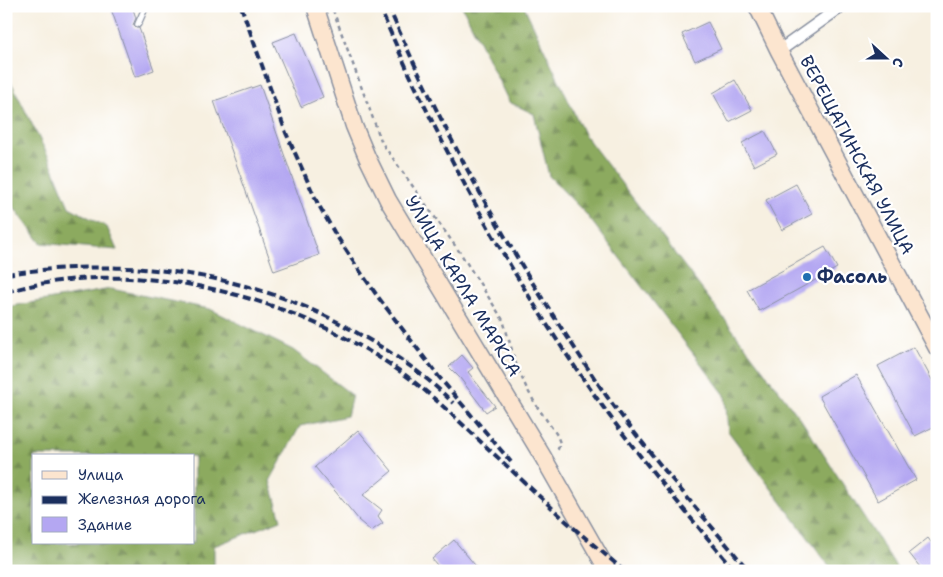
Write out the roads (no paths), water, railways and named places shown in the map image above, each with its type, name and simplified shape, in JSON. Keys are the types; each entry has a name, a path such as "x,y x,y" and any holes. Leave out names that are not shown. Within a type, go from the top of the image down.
{"main road":[{"name":"УЛИЦА КАРЛА МАРКСА","path":"315,6 354,126 382,188 608,571"},
{"name":"ВЕРЕЩАГИНСКАЯ УЛИЦА","path":"757,6 937,348"}],"street":[{"path":"779,51 842,6"}],"lane":[{"path":"138,24 146,6"}],"railway":[{"path":"241,6 286,133 317,202 334,232 378,297 439,377 511,462"},
{"path":"379,6 449,155 502,252 531,299 560,345 625,437 735,571"},
{"path":"388,6 448,133 516,256 541,296 608,398 659,464 749,571"},
{"path":"6,274 78,268 150,270 221,280 257,289 317,312 372,341 420,374 453,403"},
{"path":"6,292 56,281 108,278 160,280 212,289 263,303 312,322 358,345 401,372 422,388 568,523 624,571"}],"place":[{"name":"Фасоль","path":"807,277"}]}
